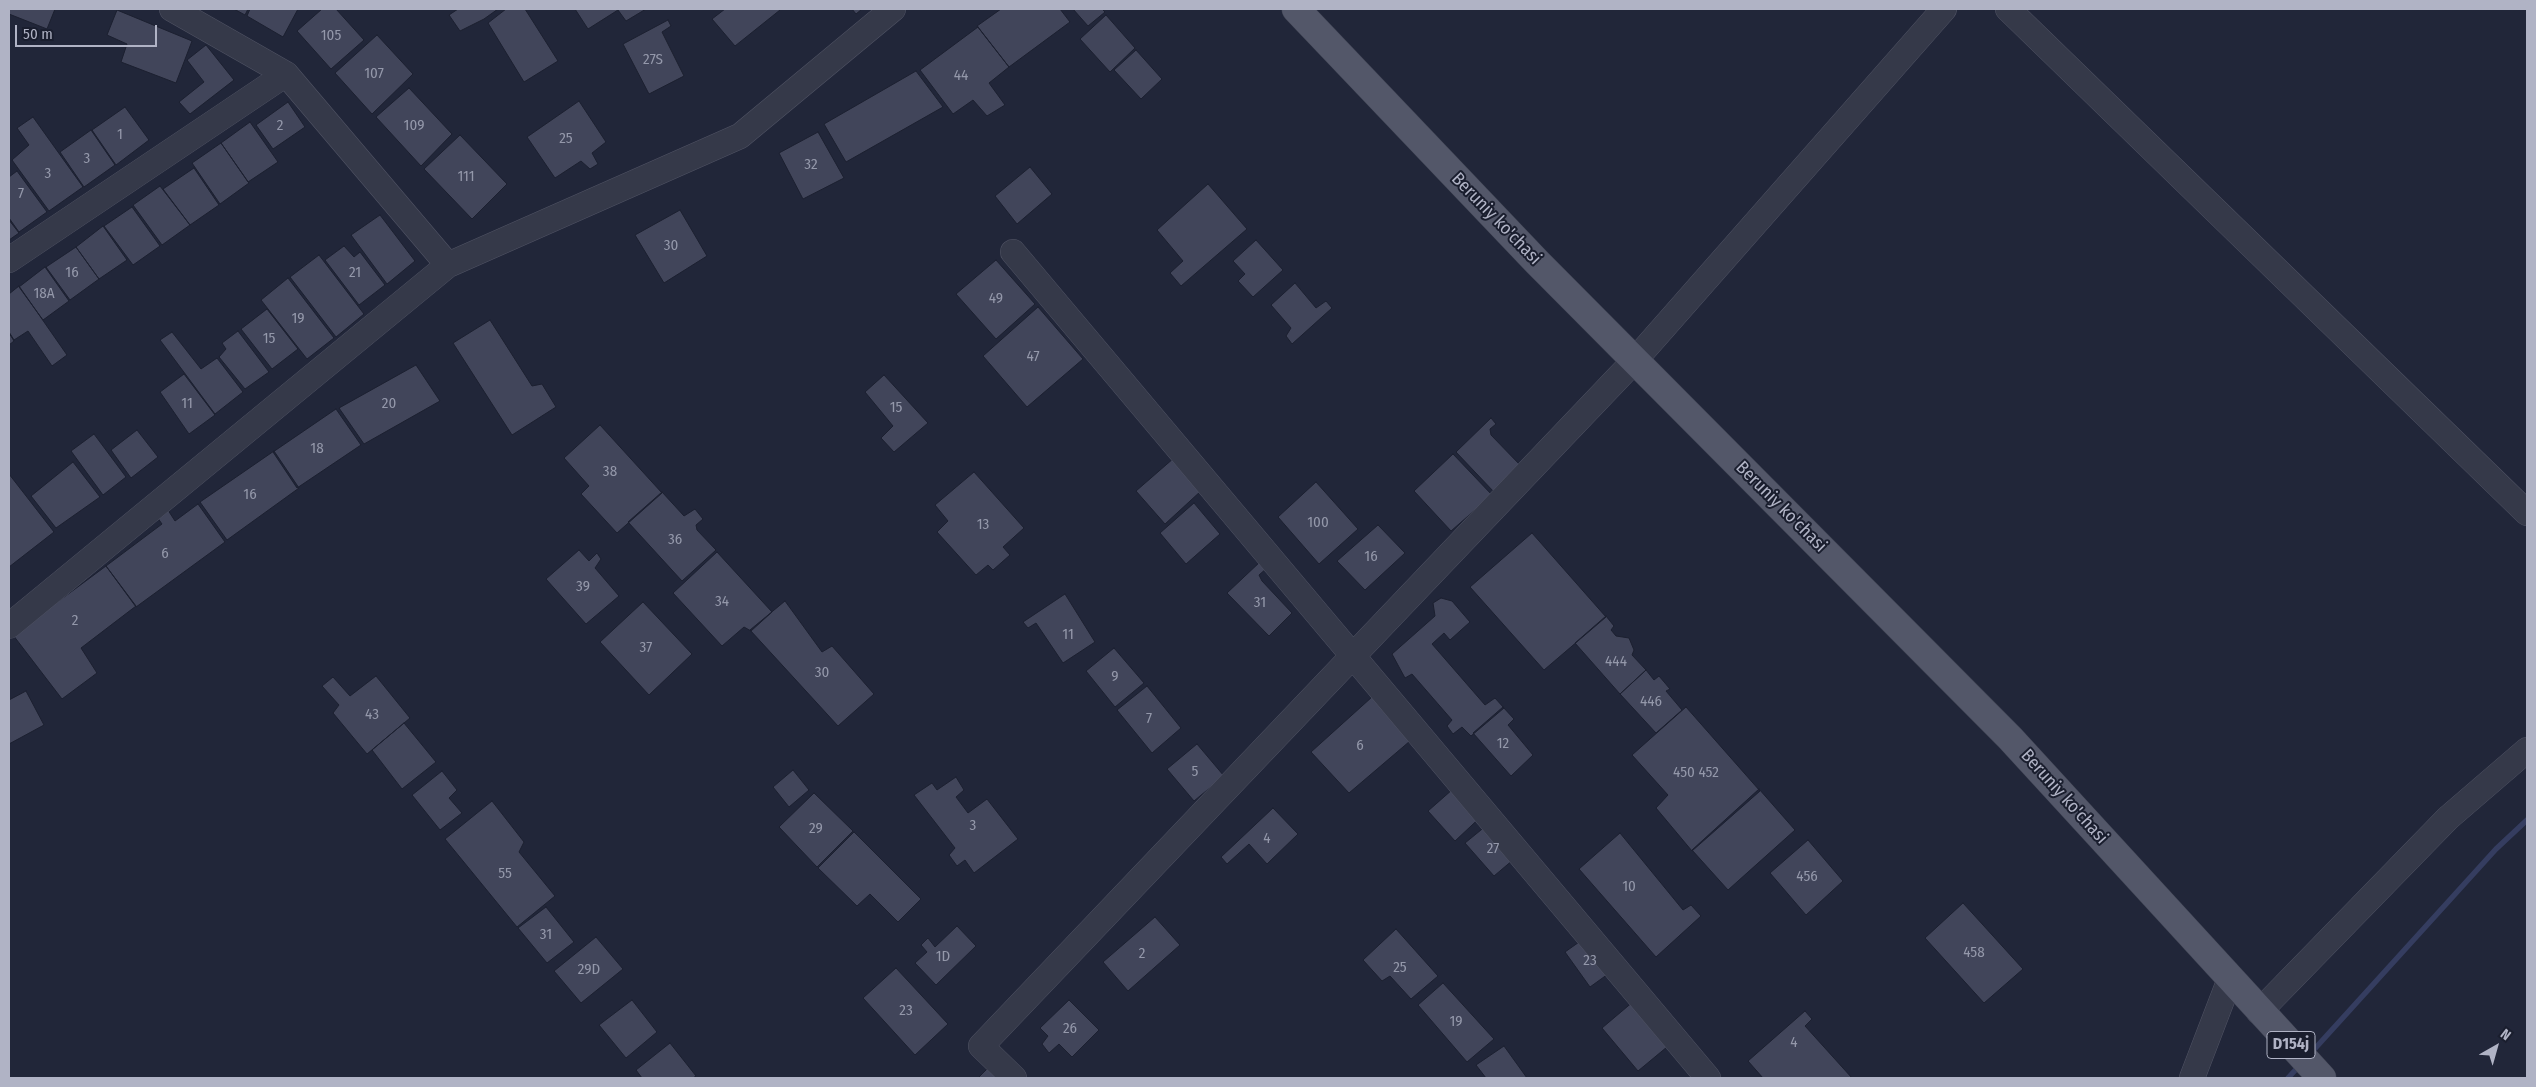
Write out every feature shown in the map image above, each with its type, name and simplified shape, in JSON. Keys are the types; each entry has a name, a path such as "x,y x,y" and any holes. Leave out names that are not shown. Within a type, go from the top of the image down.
{"main road":[{"name":"Beruniy ko'chasi","path":"1296,9 1530,255 2010,738 2259,1012"},
{"name":"D154j","path":"2259,1012 2322,1078"}],"street":[{"path":"172,9 286,74 448,265"},
{"path":"9,626 448,265 740,136 893,9"},
{"path":"1014,1078 981,1046 1635,360 1944,9"},
{"path":"2008,9 2527,513"},
{"path":"9,260 286,74"},
{"path":"1013,252 1708,1078"},
{"path":"2259,1012 2448,818 2527,750"},
{"path":"2192,1078 2230,979"}],"building":[{"path":"9,9 55,9 47,29 9,14"},
{"path":"234,9 248,9 245,15"},
{"path":"250,9 298,9 283,37 247,16"},
{"path":"322,9 336,9 364,40 331,69 297,31"},
{"path":"458,9 498,9 484,19 460,31 449,15"},
{"path":"506,9 525,9 558,61 524,82 488,23"},
{"path":"575,9 646,9 626,21 618,10 588,29"},
{"path":"725,9 780,10 735,46 712,19"},
{"path":"852,9 862,9 856,14"},
{"path":"1001,9 1060,9 1070,22 1009,67 977,26"},
{"path":"1073,9 1102,9 1105,12 1088,26"},
{"path":"117,10 192,41 176,83 121,62 127,44 107,35"},
{"path":"1106,15 1135,48 1110,72 1080,39"},
{"path":"668,20 671,26 662,32 684,76 649,94 623,44"},
{"path":"978,27 1009,67 989,83 1005,105 987,116 973,100 953,114 920,70"},
{"path":"377,35 413,74 372,114 335,73"},
{"path":"206,45 234,80 190,114 179,102 204,82 187,60"},
{"path":"1136,50 1162,79 1141,99 1114,70"},
{"path":"916,71 943,107 846,162 824,124"},
{"path":"409,88 452,134 421,166 376,117"},
{"path":"579,101 606,142 592,153 598,164 590,169 581,161 555,178 527,137"},
{"path":"288,102 305,127 273,149 256,125"},
{"path":"125,107 149,140 116,165 92,130"},
{"path":"33,117 83,187 49,211 12,160 29,145 17,128"},
{"path":"250,122 278,162 248,182 221,143"},
{"path":"91,130 115,165 84,187 60,152"},
{"path":"818,132 844,178 803,199 779,153"},
{"path":"460,135 507,184 472,219 424,169"},
{"path":"221,143 249,183 220,204 192,163"},
{"path":"1030,167 1052,194 1017,224 995,196"},
{"path":"194,168 219,205 190,225 163,189"},
{"path":"17,171 47,212 19,232 9,218 9,177"},
{"path":"1208,184 1247,229 1181,286 1170,273 1183,261 1157,230"},
{"path":"160,186 190,225 162,245 133,205"},
{"path":"132,207 160,246 133,265 104,226"},
{"path":"680,210 707,256 664,283 635,235"},
{"path":"380,215 415,261 387,284 351,235"},
{"path":"9,220 19,233 9,240"},
{"path":"103,226 127,260 99,279 76,247"},
{"path":"1256,240 1283,270 1253,297 1238,281 1245,274 1233,261"},
{"path":"344,246 354,257 360,252 385,285 359,305 325,260"},
{"path":"76,247 99,279 70,300 46,267"},
{"path":"319,255 364,314 336,337 290,277"},
{"path":"996,260 1035,304 996,339 956,294"},
{"path":"45,267 69,301 43,320 19,287"},
{"path":"288,278 334,338 307,359 261,300"},
{"path":"1295,283 1316,308 1326,301 1332,308 1292,344 1286,336 1291,328 1271,305"},
{"path":"19,286 67,355 52,366 28,331 14,340 9,332 9,294"},
{"path":"1038,307 1083,359 1027,407 983,356"},
{"path":"267,309 298,349 272,369 241,329"},
{"path":"490,320 532,386 542,384 556,407 512,435 453,343"},
{"path":"238,331 269,372 245,389 219,357 226,349 222,343"},
{"path":"172,332 201,369 217,358 243,392 215,414 160,340"},
{"path":"9,333 14,341 9,345"},
{"path":"416,365 440,401 364,444 339,408"},
{"path":"184,374 215,415 189,434 160,392"},
{"path":"884,375 928,423 894,452 881,438 893,426 865,392"},
{"path":"336,409 361,445 297,488 273,452"},
{"path":"1491,418 1496,424 1490,429 1491,435 1522,467 1494,492 1456,452"},
{"path":"600,425 662,493 617,533 581,494 589,486 564,458"},
{"path":"137,430 158,457 131,478 111,450"},
{"path":"94,434 126,477 103,495 71,451"},
{"path":"274,451 299,488 227,540 200,502"},
{"path":"1453,454 1492,495 1451,531 1414,491"},
{"path":"1174,458 1202,490 1165,524 1136,491"},
{"path":"73,462 100,497 56,528 31,496"},
{"path":"974,472 1024,528 1003,547 1010,555 993,570 988,565 976,575 937,532 948,521 935,505"},
{"path":"9,474 54,532 9,567"},
{"path":"1316,482 1358,529 1319,564 1278,517"},
{"path":"662,492 684,516 695,509 703,519 696,525 697,530 716,550 682,581 628,522"},
{"path":"1194,503 1220,534 1186,564 1160,533"},
{"path":"198,504 225,542 136,607 106,566 162,524 155,514 166,507 175,521"},
{"path":"1378,525 1405,553 1365,590 1337,561"},
{"path":"1532,533 1606,617 1544,670 1470,587"},
{"path":"579,550 589,561 597,553 601,559 595,568 619,596 586,624 546,579"},
{"path":"717,552 772,612 751,631 744,627 722,646 673,593"},
{"path":"1261,561 1267,568 1259,575 1262,581 1292,613 1269,636 1227,593"},
{"path":"106,566 136,606 81,648 97,673 62,699 13,635"},
{"path":"1065,594 1095,642 1063,663 1036,623 1028,628 1023,622"},
{"path":"1441,598 1452,601 1470,622 1450,640 1444,633 1432,644 1485,705 1495,698 1504,708 1471,736 1462,727 1453,734 1447,726 1452,720 1412,674 1405,678 1392,654 1435,616 1433,603"},
{"path":"785,601 822,652 832,646 874,694 838,726 750,630"},
{"path":"643,602 692,654 649,695 600,642"},
{"path":"1606,616 1614,626 1611,630 1616,636 1629,638 1634,650 1632,655 1646,670 1620,694 1575,643"},
{"path":"1114,648 1144,683 1115,707 1086,671"},
{"path":"1646,670 1654,680 1659,676 1670,689 1666,691 1682,710 1656,733 1620,694"},
{"path":"376,676 410,718 367,754 333,713 339,705 322,686 333,677 350,696"},
{"path":"1147,686 1181,728 1152,753 1117,710"},
{"path":"26,691 44,725 9,744 9,700"},
{"path":"1372,697 1410,741 1349,793 1311,752"},
{"path":"1503,707 1514,719 1508,725 1533,755 1511,776 1473,733"},
{"path":"1686,707 1760,791 1692,851 1656,808 1668,795 1632,755"},
{"path":"404,723 436,762 402,789 372,750"},
{"path":"1197,744 1224,776 1194,801 1167,769"},
{"path":"793,770 809,790 789,807 773,787"},
{"path":"442,771 457,790 449,798 462,813 440,830 412,795"},
{"path":"956,777 964,790 956,797 968,813 987,799 1018,839 974,873 965,860 957,866 949,855 955,848 914,795 932,783 937,790"},
{"path":"1461,782 1487,811 1455,841 1428,811"},
{"path":"1759,789 1795,830 1728,890 1692,850"},
{"path":"814,793 853,831 817,867 779,827"},
{"path":"492,801 524,842 519,852 555,896 517,927 445,839"},
{"path":"1273,808 1298,834 1267,864 1249,844 1227,864 1221,857"},
{"path":"1492,821 1520,854 1494,876 1465,843"},
{"path":"854,832 921,899 898,922 870,894 857,906 818,868"},
{"path":"1620,833 1683,910 1691,905 1701,916 1656,957 1579,869"},
{"path":"1808,840 1843,881 1806,915 1770,873"},
{"path":"1963,903 2023,969 1984,1003 1925,938"},
{"path":"546,907 574,942 547,963 518,928"},
{"path":"1155,917 1180,945 1128,991 1103,962"},
{"path":"957,926 976,946 936,985 915,963 927,952 921,945 928,938 935,947"},
{"path":"1396,929 1438,976 1411,999 1390,976 1382,981 1363,960"},
{"path":"1589,935 1615,969 1590,987 1565,952"},
{"path":"596,937 623,969 581,1003 554,971"},
{"path":"896,968 948,1024 915,1055 863,998"},
{"path":"1443,983 1494,1039 1467,1062 1418,1005"},
{"path":"1647,990 1679,1037 1638,1071 1602,1028"},
{"path":"632,1000 657,1032 626,1058 599,1025"},
{"path":"1069,1000 1099,1030 1072,1057 1059,1044 1049,1053 1042,1044 1048,1036 1040,1028"},
{"path":"1805,1011 1812,1019 1805,1026 1852,1078 1763,1078 1748,1061"},
{"path":"670,1043 696,1076 693,1078 642,1078 636,1070"},
{"path":"1504,1046 1527,1078 1486,1078 1476,1065"},
{"path":"989,1067 1000,1078 978,1078"}],"waterway":[{"path":"2310,1054 2496,849 2527,820"},
{"path":"2288,1078 2300,1065"}]}
